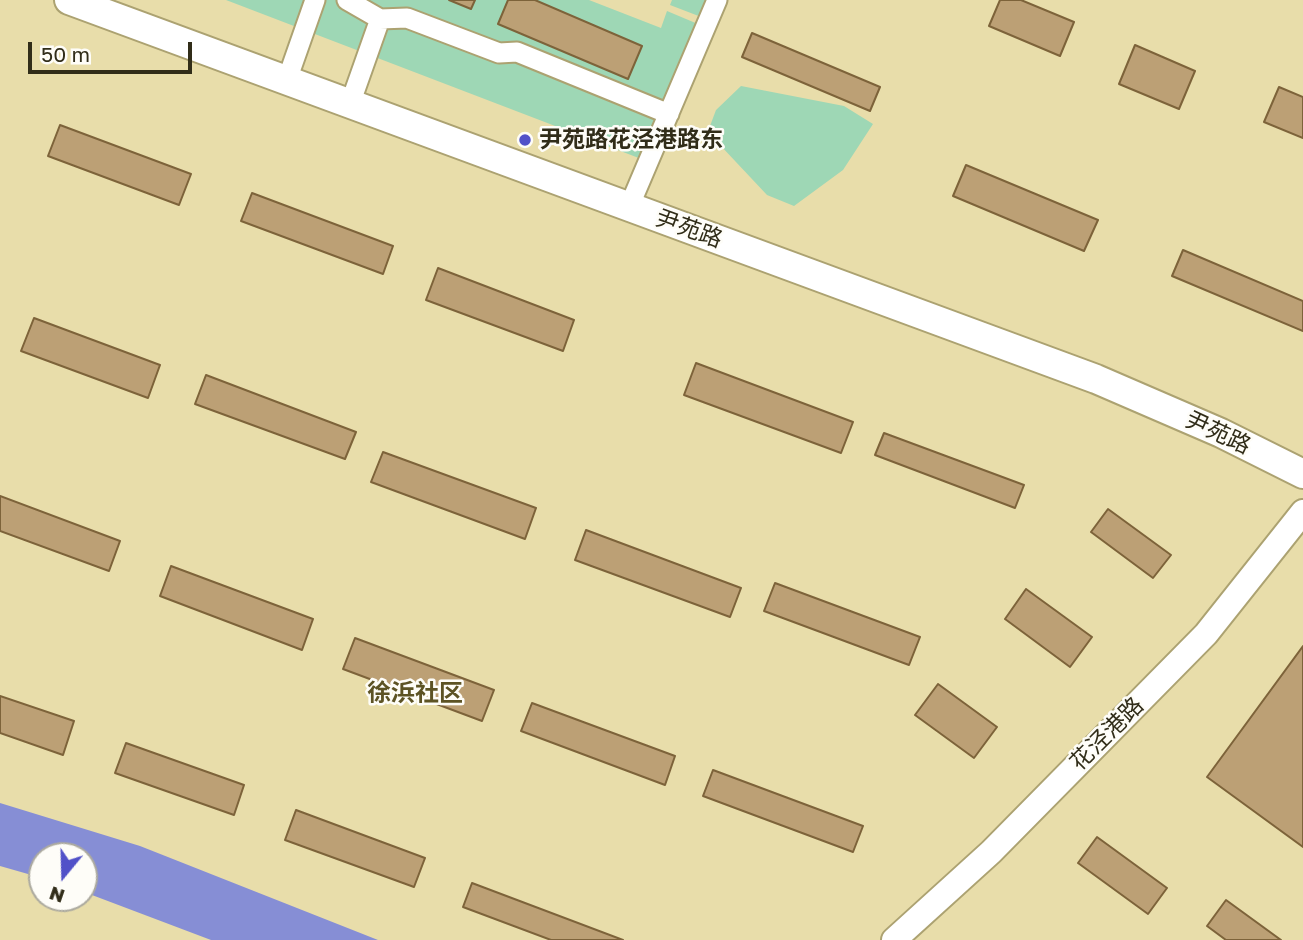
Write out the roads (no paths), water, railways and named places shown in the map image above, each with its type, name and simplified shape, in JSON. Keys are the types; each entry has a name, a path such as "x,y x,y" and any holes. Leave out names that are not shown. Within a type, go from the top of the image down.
{"main road":[{"name":"尹苑路","path":"69,0 1096,379 1221,433 1303,474"}],"street":[{"path":"287,80 315,0"},
{"path":"347,0 380,19 407,19 499,53 517,52 669,114"},
{"path":"629,206 717,0"},
{"path":"350,104 380,19"},
{"name":"花泾港路","path":"894,940 991,852 1206,634 1303,512"}],"water":[{"path":"0,803 140,846 378,940 211,940 98,897 98,842 28,842 28,874 0,866"}],"place":[{"name":"尹苑路花泾港路东","path":"525,140"}],"district":[{"name":"徐浜社区","path":"415,693"}]}
